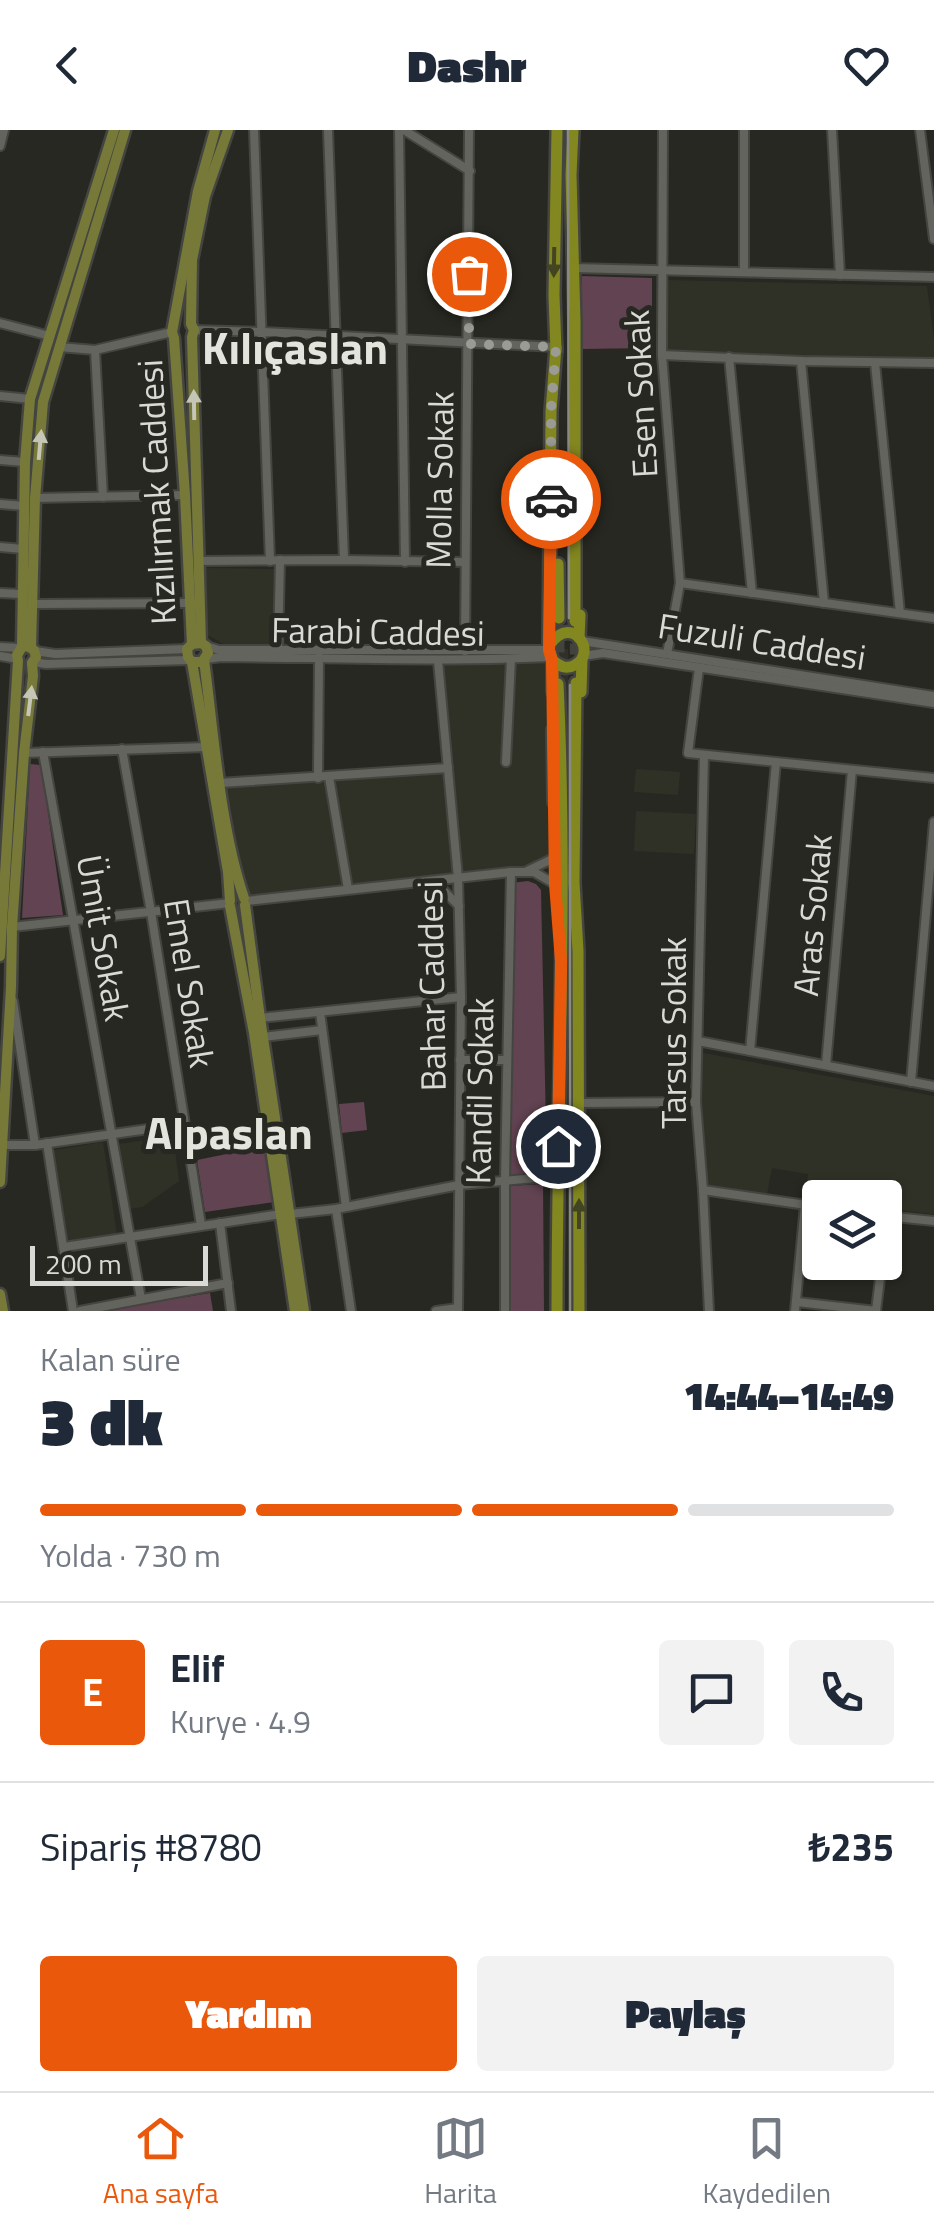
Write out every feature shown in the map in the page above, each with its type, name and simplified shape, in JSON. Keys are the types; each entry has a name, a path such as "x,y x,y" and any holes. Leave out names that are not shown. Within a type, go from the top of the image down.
{"highway":[{"path":"554,130 559,618"},
{"path":"574,621 575,130"},
{"path":"556,347 551,411 551,653 554,858 561,961"},
{"path":"574,376 580,442 584,648 578,951 578,1311"},
{"path":"551,653 562,633 573,633 581,639"},
{"path":"551,653 562,667 569,668 582,658"},
{"path":"576,683 574,882 578,951"},
{"path":"557,1311 562,752 558,684"}],"main road":[{"path":"0,956 33,676 26,655 21,594 30,399 114,130"},
{"path":"0,1182 11,987 2,870 6,777 32,604 44,402 125,130"},
{"name":"Kızılırmak Caddesi","path":"216,130 198,190 173,332 190,603 236,872 245,901 295,1311"},
{"name":"Kızılırmak Caddesi","path":"228,130 205,196 192,260 197,653 206,747 230,903 304,1311"},
{"path":"182,320 192,330 184,342 173,332 182,320"},
{"path":"230,903 234,910 239,910 245,901"},
{"path":"0,1294 3,1311"}],"street":[{"path":"0,146 4,130"},
{"path":"254,130 278,650"},
{"path":"328,130 344,560"},
{"path":"401,130 470,170"},
{"path":"401,130 405,562"},
{"name":"Molla Sokak","path":"466,651 469,130"},
{"name":"Esen Sokak","path":"663,130 662,355 680,583 667,654"},
{"path":"744,130 744,272"},
{"path":"832,130 840,274"},
{"path":"920,130 934,240"},
{"path":"573,268 934,277"},
{"path":"0,323 50,336"},
{"path":"192,330 556,347"},
{"path":"58,346 95,350 173,332"},
{"path":"95,350 103,497"},
{"path":"662,355 934,364"},
{"path":"729,357 752,593"},
{"path":"802,361 824,603"},
{"path":"876,363 900,613"},
{"path":"0,396 30,399"},
{"path":"0,460 25,462"},
{"path":"36,498 185,494"},
{"path":"0,504 25,506"},
{"path":"0,547 23,549"},
{"path":"198,561 464,562"},
{"path":"680,583 934,618"},
{"path":"0,593 21,594"},
{"path":"32,604 190,603"},
{"name":"Fuzuli Caddesi","path":"581,639 934,696"},
{"name":"Farabi Caddesi","path":"0,647 26,655"},
{"name":"Farabi Caddesi","path":"0,656 219,650 551,653"},
{"name":"Farabi Caddesi","path":"197,653 221,657 438,661 511,659 551,653"},
{"name":"Fuzuli Caddesi","path":"582,658 603,654 934,703"},
{"path":"318,778 320,658"},
{"path":"506,762 511,659"},
{"name":"Bahar Caddesi","path":"438,661 459,906 458,1310"},
{"name":"Tarsus Sokak","path":"699,668 688,753 704,755 696,1102 709,1311"},
{"path":"0,721 15,722"},
{"path":"24,753 206,747"},
{"name":"Emel Sokak","path":"122,749 201,1225"},
{"name":"Ümit Sokak","path":"43,752 141,1299"},
{"path":"704,755 934,778"},
{"path":"750,1051 776,762"},
{"path":"220,784 448,768"},
{"name":"Aras Sokak","path":"826,1065 852,770"},
{"path":"330,777 348,889"},
{"path":"911,1082 934,822"},
{"path":"245,901 524,871 554,858"},
{"path":"524,871 539,874 555,884"},
{"name":"Kandil Sokak","path":"505,1311 510,872"},
{"path":"429,881 459,906"},
{"path":"5,922 72,920 230,903"},
{"path":"11,987 34,1145"},
{"path":"260,1018 461,998"},
{"path":"320,1012 351,1311"},
{"path":"263,1038 322,1030"},
{"path":"698,1041 934,1086"},
{"path":"460,1060 506,1060"},
{"path":"579,1103 696,1102"},
{"path":"2,1145 34,1145 184,1124"},
{"path":"46,1143 76,1311 228,1283"},
{"path":"64,1247 341,1208 460,1185 557,1176"},
{"path":"703,1190 802,1205"},
{"path":"902,1218 934,1221"},
{"path":"220,1223 232,1311"},
{"path":"802,1239 796,1306 876,1311 880,1280"},
{"path":"436,1311 458,1310"}],"shaded area":[{"path":"582,276 652,278 652,348 582,349"},
{"path":"665,280 927,286 934,360 663,353"},
{"path":"205,568 276,569 275,644 227,646 208,635"},
{"path":"568,649 571,866 236,902 215,782 446,773 437,650"},
{"path":"30,764 41,765 63,915 22,918"},
{"path":"636,769 680,772 678,795 634,792"},
{"path":"636,811 696,814 694,854 634,851"},
{"path":"528,881 541,890 547,1174 510,1176 511,883"},
{"path":"703,1053 934,1096 934,1214 902,1211 902,1180 807,1180 808,1174 772,1168 767,1194 703,1186 699,1057"},
{"path":"364,1102 367,1130 342,1133 339,1104"},
{"path":"173,1136 179,1181 142,1207 129,1209 119,1144"},
{"path":"103,1142 117,1235 63,1243 49,1151"},
{"path":"266,1146 274,1202 205,1212 197,1160"},
{"path":"543,1184 544,1311 508,1311 507,1186"},
{"path":"210,1293 213,1311 100,1311"}],"tunnel":[{"path":"559,618 559,669"},
{"path":"575,627 576,683"}],"tram line":[{"path":"568,130 569,618"},
{"path":"570,685 570,1311"}],"way so far":[{"path":"469,274 469,344 556,347 551,499"}],"district":[{"name":"Kılıçaslan","path":"295,347"},
{"name":"Alpaslan","path":"229,1132"}],"route":[{"path":"551,499 549,654 561,961 558,1146"}]}
